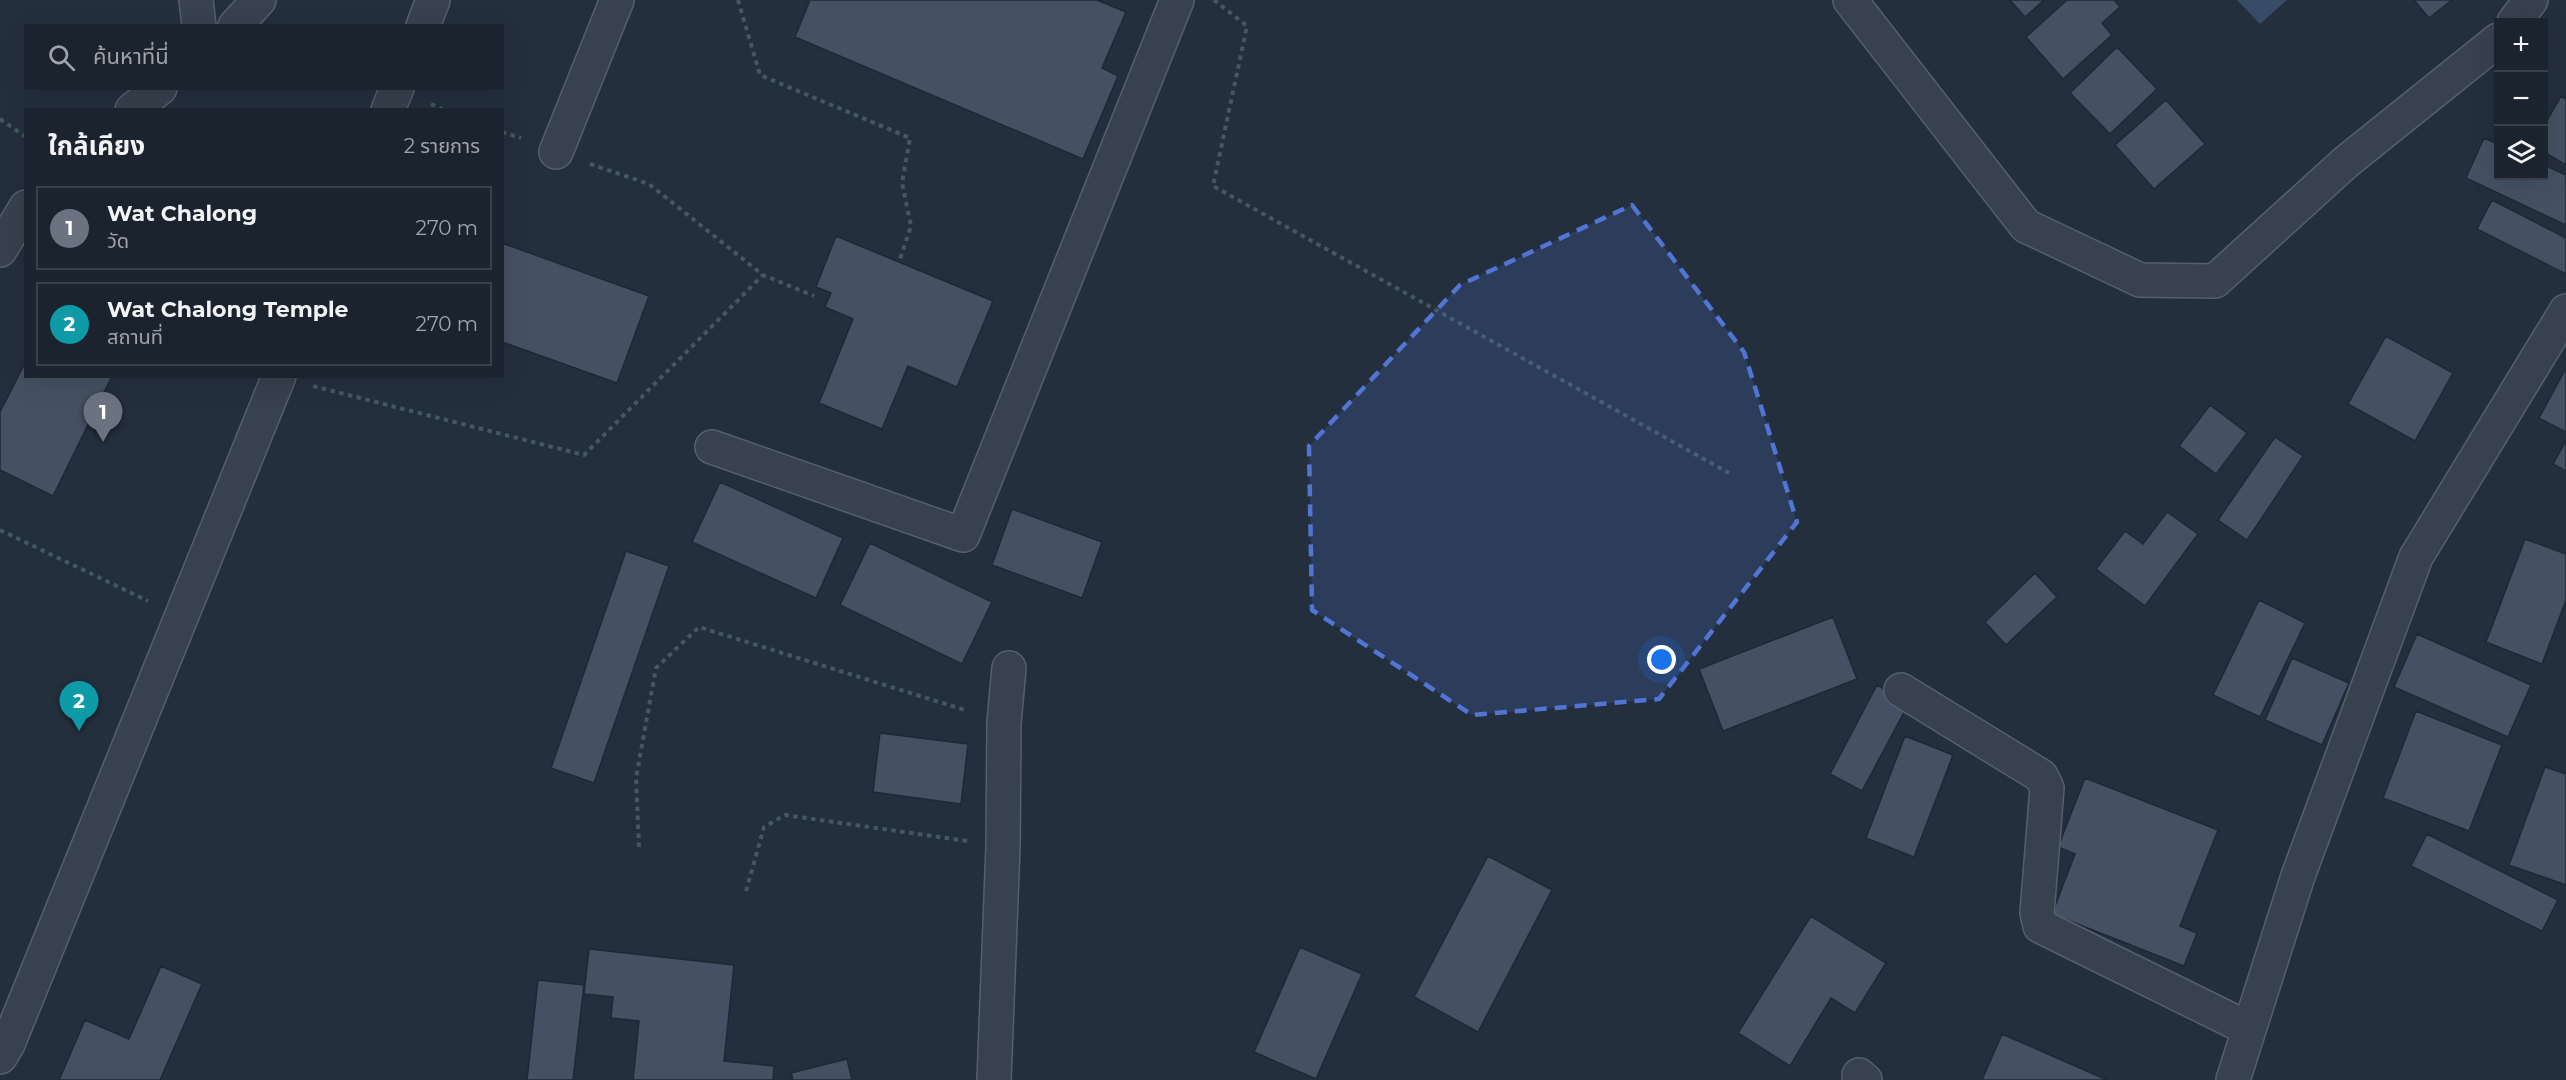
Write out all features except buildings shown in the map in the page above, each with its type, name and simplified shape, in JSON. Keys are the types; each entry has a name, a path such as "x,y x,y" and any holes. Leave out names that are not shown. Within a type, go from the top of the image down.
{"street":[{"path":"196,0 199,24"},
{"path":"237,24 259,0"},
{"path":"424,24 433,0"},
{"path":"556,152 617,0"},
{"path":"712,447 963,535 1177,0"},
{"path":"1850,0 2026,226 2140,280 2215,281 2346,162 2494,44"},
{"path":"2517,18 2531,0"},
{"path":"135,108 157,90"},
{"path":"389,108 396,90"},
{"path":"0,250 24,210"},
{"path":"2233,1080 2298,876 2416,557 2566,311"},
{"path":"0,1057 8,1044 279,378"},
{"path":"994,1080 1003,846 1004,723 1009,668"},
{"path":"1901,690 2041,776 2047,788 2037,913 2040,926 2249,1029"}],"path":[{"path":"738,0 760,75 910,138 902,183 911,226 899,262"},
{"path":"1214,0 1247,26 1213,186 1730,473"},
{"path":"0,119 24,136"},
{"path":"556,152 650,184 763,275 814,296"},
{"path":"283,378 584,455 763,275"},
{"path":"0,530 181,617"},
{"path":"639,847 636,778 656,668 699,627 1004,723"},
{"path":"746,891 765,827 785,815 1003,846"}],"highlighted area":[{"path":"1632,205 1744,352 1797,522 1659,699 1472,715 1312,610 1309,446 1460,285"}],"water":[{"path":"2237,0 2287,0 2260,24"}],"place":[{"name":"Wat Chalong","path":"103,442"},
{"name":"Wat Chalong Temple","path":"79,731"}]}
